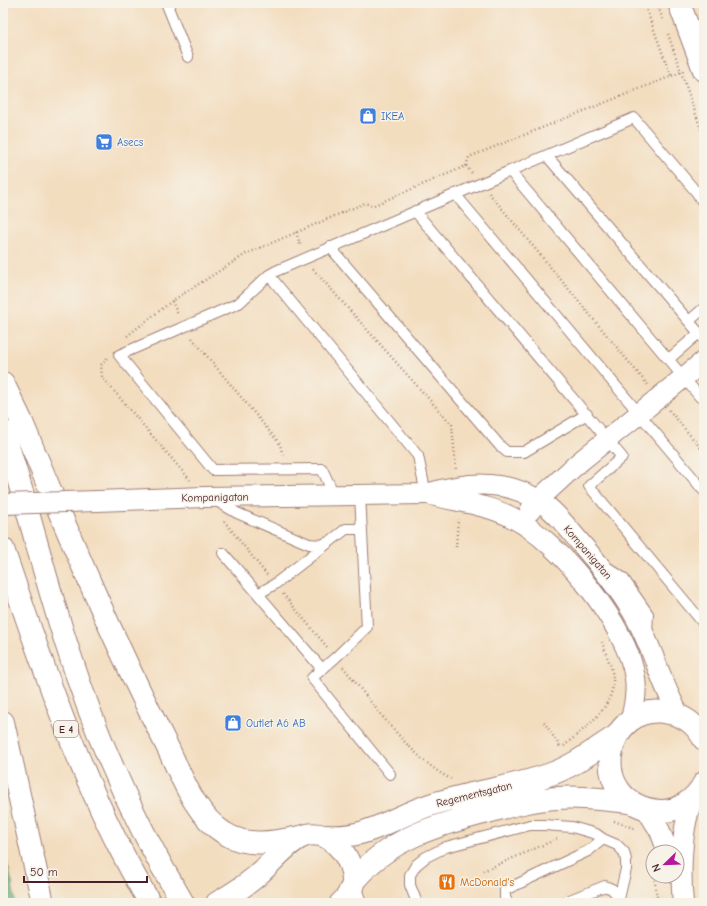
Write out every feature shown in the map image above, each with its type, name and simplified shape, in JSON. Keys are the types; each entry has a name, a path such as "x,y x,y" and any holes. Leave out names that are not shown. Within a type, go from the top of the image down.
{"main road":[{"path":"679,3 703,70"},
{"name":"Regementsgatan","path":"3,383 21,420 141,695 198,805 214,826 235,839 262,843 300,837 309,834 343,837 362,834 433,804 548,775 572,765 616,736"},
{"name":"E 4","path":"3,431 69,654 96,730 132,811 183,903"},
{"name":"E 4","path":"3,549 49,684 81,765 115,839 150,903"},
{"path":"639,806 621,793 611,772 610,760 616,736 631,720 652,712 663,711 691,720 704,739"},
{"path":"3,722 43,903"},
{"name":"Regementsgatan","path":"350,894 371,861 414,834 450,821 537,800 580,798 664,811 680,807 701,789"},
{"path":"327,836 337,844 351,870 350,894"},
{"path":"220,901 252,881 300,837"}],"street":[{"path":"522,523 538,500 577,464 704,361"},
{"name":"Kompanigatan","path":"426,494 456,486 478,484 502,486 522,492 538,500 553,512 596,560 625,599 637,619 659,674 691,720"},
{"name":"Kompanigatan","path":"3,504 207,497 426,494 478,504 522,523 555,550 614,622 628,653 636,678 635,701 631,720"},
{"path":"683,901 684,839 688,812 701,789"},
{"path":"639,806 660,831 665,844"},
{"path":"678,884 683,901"}],"lane":[{"path":"171,3 167,5 188,57"},
{"path":"332,496 331,488 322,469 213,470 119,355 182,326 239,304 269,275 304,258 634,118 697,193 704,204"},
{"path":"547,156 702,336 669,359"},
{"path":"510,171 669,359 700,398 704,394"},
{"path":"455,194 704,491"},
{"path":"415,211 587,414 622,458 589,486 704,624"},
{"path":"330,247 500,446 507,452 524,452 587,414"},
{"path":"269,275 418,456 426,494"},
{"path":"689,320 704,308"},
{"path":"360,495 367,627 312,678 390,774"},
{"path":"207,497 237,513 309,544 321,545 328,542"},
{"path":"258,594 275,584 346,528 362,529"},
{"path":"223,553 322,669"},
{"path":"417,903 410,885 410,874 416,864 436,851 530,825 572,827 596,834 603,840 617,845 624,852 626,860 626,869 618,899"},
{"path":"508,903 505,898 506,890 588,851 603,840"},
{"path":"562,903 605,886 612,889 618,899"}],"path":[{"path":"123,341 172,301 246,254 365,203 372,206 466,166 469,157 671,76 644,3"},
{"path":"657,3 664,22"},
{"path":"666,28 704,138"},
{"path":"466,166 704,452"},
{"path":"296,232 304,258 452,425 456,486"},
{"path":"172,301 182,326 280,444 286,469"},
{"path":"110,356 101,366 102,377 207,497"},
{"path":"456,547 458,517 462,518"},
{"path":"222,519 335,658 411,748 439,773 453,780"},
{"path":"555,751 561,748 603,710 612,690 613,677 601,641"},
{"path":"544,722 561,748"},
{"path":"610,820 632,826 640,832"},
{"path":"483,871 557,839 572,827"},
{"path":"702,845 704,864"},
{"path":"655,884 658,903"}],"green space":[{"path":"3,846 12,883 15,903 3,903"}],"place":[{"name":"IKEA","path":"368,116"},
{"name":"Asecs","path":"104,142"},
{"name":"Outlet A6 AB","path":"233,723"},
{"name":"McDonald's","path":"447,882"}]}
